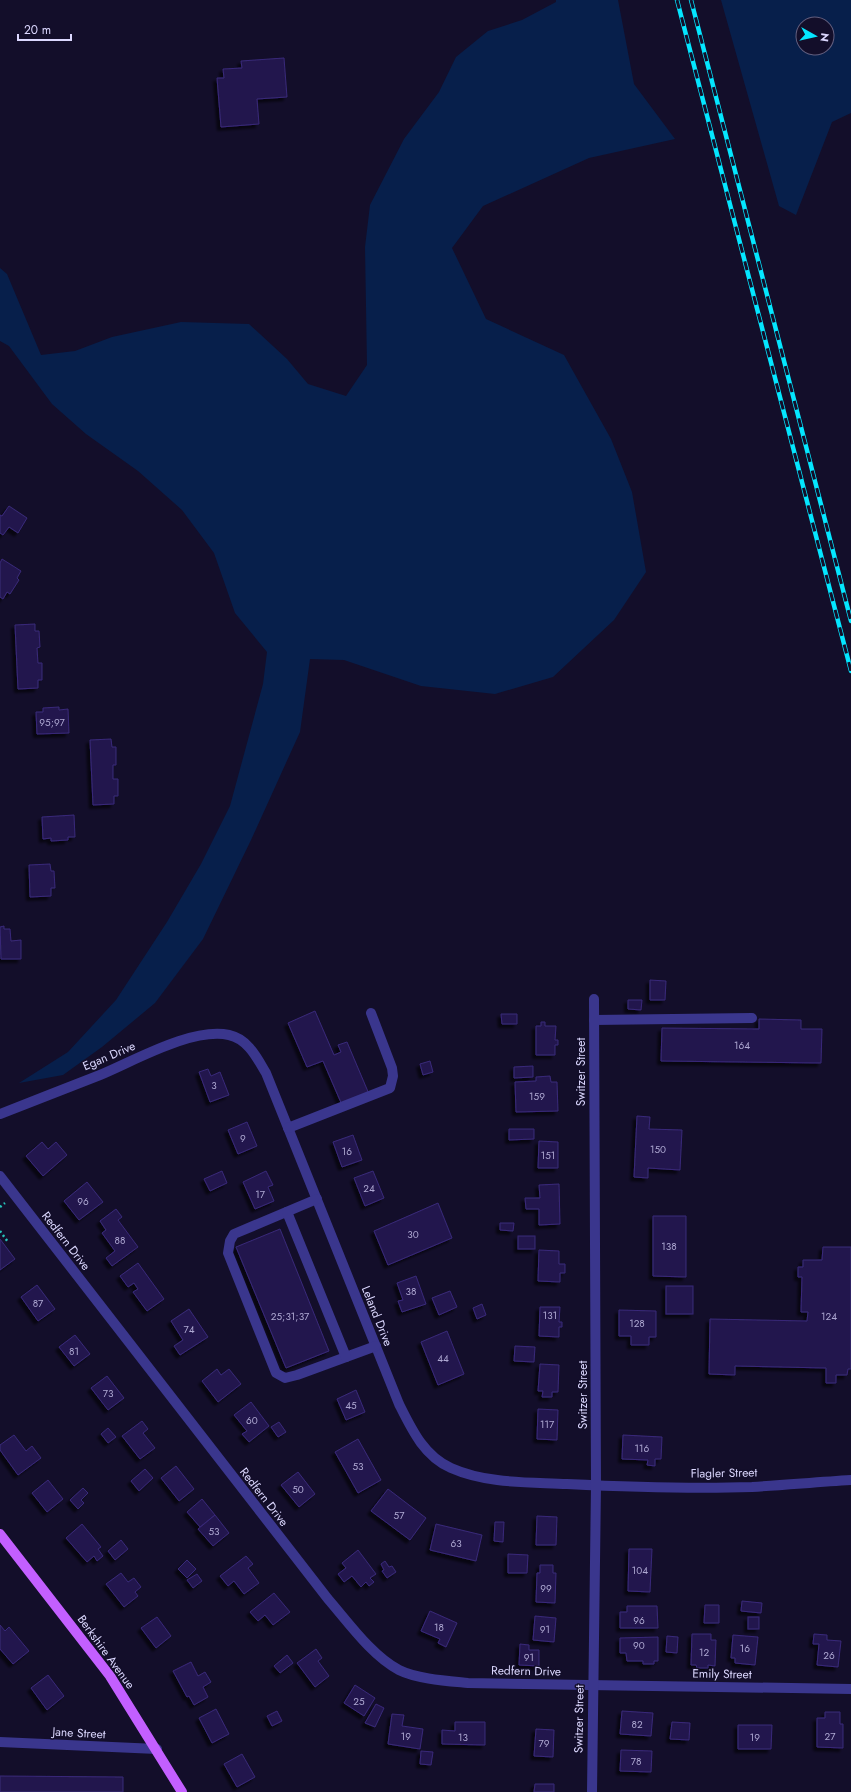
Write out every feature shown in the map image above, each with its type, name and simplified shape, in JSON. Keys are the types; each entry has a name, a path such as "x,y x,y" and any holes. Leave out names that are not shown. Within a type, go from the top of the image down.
{"main road":[{"name":"Berkshire Avenue","path":"0,1534 110,1676 157,1749 182,1792"}],"street":[{"name":"Switzer Street","path":"592,1792 592,1686 596,1485 594,999"},
{"path":"288,1128 390,1088 393,1076 392,1068 370,1013"},
{"path":"594,1020 752,1018"},
{"name":"Egan Drive","path":"0,1114 100,1075 166,1046 206,1033 230,1035"},
{"name":"Leland Drive","path":"230,1035 249,1045 266,1073 399,1404 414,1434 431,1456 451,1468 479,1477 513,1481 596,1485"},
{"name":"Redfern Drive","path":"0,1176 262,1516 328,1599 376,1653 400,1670 443,1681 592,1686"},
{"path":"317,1199 234,1234 230,1240 228,1253 276,1373 285,1378 376,1346"},
{"path":"287,1212 346,1357"},
{"name":"Flagler Street","path":"596,1485 751,1487 851,1480"},
{"name":"Emily Street","path":"592,1686 851,1689"},
{"name":"Jane Street","path":"0,1742 157,1749"}],"path":[{"path":"0,1231 8,1242"}],"water":[{"path":"556,0 618,0 634,84 675,139 589,158 483,206 452,248 486,319 564,355 611,439 632,492 646,572 614,620 553,677 495,694 421,686 344,660 310,659 300,732 251,840 203,939 155,1003 102,1047 63,1075 19,1083 68,1052 116,1000 167,922 201,864 230,806 263,684 267,652 235,613 214,553 182,510 138,471 86,434 52,404 9,346 0,341 0,268 7,274 41,355 75,351 112,337 181,322 249,324 287,359 308,384 346,396 367,365 365,247 370,205 404,139 439,92 456,57 488,31 522,20 556,2"},
{"path":"721,0 851,0 851,113 832,122 796,215 779,206"}],"building":[{"path":"284,58 287,97 257,99 259,124 221,127 217,78 224,78 223,69 242,68 241,61"},
{"path":"9,506 27,518 18,533 9,527 3,535 0,533 0,515 2,516"},
{"path":"2,559 21,571 17,578 19,580 10,594 7,592 3,599 0,597 0,563"},
{"path":"35,624 35,631 39,631 40,647 37,648 38,663 42,663 42,680 38,680 38,688 18,689 15,625"},
{"path":"59,707 59,710 68,709 69,733 37,734 36,712 43,712 43,708"},
{"path":"111,739 112,747 116,747 116,765 113,765 113,779 118,779 118,796 114,796 114,804 93,805 90,740"},
{"path":"74,815 75,837 68,837 68,840 51,841 51,838 43,839 42,817"},
{"path":"50,864 51,871 54,871 55,888 51,888 51,896 30,897 29,865"},
{"path":"4,926 4,929 10,929 11,941 21,940 21,959 1,959 0,927"},
{"path":"650,980 666,981 665,1000 650,1000"},
{"path":"628,1000 642,1000 641,1010 628,1009"},
{"path":"315,1011 334,1055 341,1052 338,1045 347,1042 369,1094 342,1105 323,1061 307,1067 288,1023"},
{"path":"501,1014 517,1014 517,1024 502,1024"},
{"path":"759,1019 801,1020 801,1029 822,1029 821,1063 661,1061 662,1028 759,1029"},
{"path":"541,1022 545,1022 545,1026 556,1026 555,1040 558,1040 558,1045 555,1045 555,1055 536,1055 536,1026 541,1026"},
{"path":"430,1061 433,1072 423,1075 420,1064"},
{"path":"533,1066 533,1077 514,1078 514,1067"},
{"path":"208,1069 211,1076 220,1072 229,1095 210,1102 199,1072"},
{"path":"550,1076 551,1082 557,1082 558,1111 516,1112 515,1082 536,1081 536,1077"},
{"path":"637,1116 650,1117 649,1129 682,1130 680,1170 648,1168 648,1178 634,1177"},
{"path":"247,1122 257,1146 238,1154 228,1130"},
{"path":"509,1129 534,1129 534,1139 509,1140"},
{"path":"353,1135 362,1160 342,1167 333,1142"},
{"path":"539,1141 558,1142 558,1168 538,1168"},
{"path":"42,1142 48,1149 56,1142 67,1155 43,1176 26,1156"},
{"path":"222,1171 227,1183 210,1191 204,1179"},
{"path":"266,1171 273,1185 268,1187 274,1201 255,1209 243,1182"},
{"path":"373,1171 384,1198 365,1206 354,1178"},
{"path":"87,1182 103,1202 79,1220 64,1201"},
{"path":"559,1184 560,1224 539,1225 539,1209 526,1209 525,1198 540,1198 539,1185"},
{"path":"438,1203 452,1238 388,1265 374,1231"},
{"path":"116,1209 122,1217 118,1220 138,1247 112,1266 106,1258 115,1251 102,1233 106,1230 100,1221"},
{"path":"653,1216 686,1216 686,1277 653,1276"},
{"path":"500,1223 514,1223 513,1231 500,1230"},
{"path":"280,1229 329,1351 286,1368 236,1247"},
{"path":"518,1236 535,1236 535,1249 518,1249"},
{"path":"0,1239 15,1259 0,1270"},
{"path":"823,1247 851,1247 851,1369 848,1369 847,1375 836,1375 836,1383 826,1383 826,1368 735,1366 735,1375 709,1374 710,1319 807,1321 808,1312 801,1312 802,1277 798,1277 798,1267 803,1267 803,1260 822,1260"},
{"path":"539,1250 559,1251 559,1264 565,1264 565,1273 560,1273 560,1282 538,1281"},
{"path":"138,1263 164,1299 147,1311 133,1292 138,1289 134,1283 128,1287 120,1276"},
{"path":"416,1276 426,1304 402,1312 398,1301 403,1300 397,1283"},
{"path":"37,1285 55,1309 38,1321 21,1297"},
{"path":"666,1286 693,1286 693,1314 666,1314"},
{"path":"450,1291 457,1307 439,1315 432,1298"},
{"path":"482,1304 486,1315 477,1319 473,1308"},
{"path":"540,1307 560,1307 559,1322 562,1322 562,1327 559,1327 559,1337 539,1336"},
{"path":"189,1309 208,1337 180,1355 174,1346 183,1340 171,1321"},
{"path":"619,1310 656,1311 656,1337 649,1337 649,1345 631,1345 631,1336 619,1336"},
{"path":"447,1331 464,1374 438,1385 421,1342"},
{"path":"75,1335 90,1354 74,1366 59,1347"},
{"path":"515,1346 535,1347 534,1362 514,1361"},
{"path":"540,1364 559,1365 558,1392 552,1392 552,1397 542,1397 543,1391 538,1391"},
{"path":"217,1369 221,1375 229,1369 241,1384 218,1402 202,1381"},
{"path":"107,1376 124,1398 108,1410 91,1388"},
{"path":"356,1390 365,1412 346,1420 337,1399"},
{"path":"251,1402 269,1426 249,1442 242,1434 247,1431 234,1415"},
{"path":"538,1409 558,1410 557,1440 537,1439"},
{"path":"142,1421 148,1429 143,1433 155,1448 140,1459 122,1436"},
{"path":"279,1422 286,1432 278,1437 271,1427"},
{"path":"108,1428 116,1437 108,1443 101,1434"},
{"path":"14,1435 26,1451 32,1446 41,1458 18,1475 0,1450 0,1445"},
{"path":"623,1435 662,1437 661,1459 655,1459 655,1466 647,1465 648,1460 622,1459"},
{"path":"358,1439 381,1480 358,1493 335,1452"},
{"path":"176,1466 194,1489 179,1501 161,1478"},
{"path":"145,1469 153,1478 139,1491 131,1481"},
{"path":"298,1472 315,1494 299,1507 281,1485"},
{"path":"48,1480 63,1499 47,1512 32,1493"},
{"path":"83,1488 88,1493 81,1500 84,1503 78,1509 70,1500"},
{"path":"388,1489 426,1518 410,1540 371,1511"},
{"path":"202,1499 215,1515 200,1527 187,1512"},
{"path":"215,1515 229,1533 213,1546 198,1529"},
{"path":"537,1516 557,1517 556,1545 536,1545"},
{"path":"495,1522 504,1522 503,1542 494,1541"},
{"path":"82,1524 101,1547 98,1549 103,1556 97,1561 94,1556 87,1562 66,1538"},
{"path":"436,1524 482,1535 476,1561 430,1550"},
{"path":"121,1540 128,1549 115,1560 108,1551"},
{"path":"629,1549 652,1549 650,1592 628,1591"},
{"path":"358,1550 376,1574 370,1578 374,1582 369,1586 366,1582 361,1587 352,1576 344,1582 338,1574 346,1568 342,1563"},
{"path":"508,1554 528,1555 527,1573 508,1573"},
{"path":"246,1556 253,1564 248,1568 259,1583 244,1594 234,1581 228,1586 220,1576"},
{"path":"187,1560 196,1569 187,1578 178,1569"},
{"path":"385,1561 389,1567 392,1566 396,1572 387,1578 382,1571 384,1570 381,1564"},
{"path":"540,1565 553,1565 553,1573 556,1573 555,1603 536,1602 537,1573 540,1573"},
{"path":"121,1573 128,1582 134,1578 141,1587 135,1592 138,1596 124,1607 106,1584"},
{"path":"197,1574 202,1581 193,1588 187,1580"},
{"path":"274,1593 290,1612 273,1625 265,1615 258,1621 250,1612"},
{"path":"742,1601 762,1603 761,1613 741,1611"},
{"path":"705,1605 719,1605 719,1623 704,1623"},
{"path":"627,1606 657,1606 658,1628 620,1628 620,1612 627,1612"},
{"path":"430,1611 457,1623 446,1647 438,1643 440,1639 421,1631"},
{"path":"535,1616 556,1618 554,1642 533,1640"},
{"path":"157,1617 171,1636 156,1648 141,1628"},
{"path":"748,1617 759,1617 759,1629 748,1629"},
{"path":"0,1625 5,1631 9,1627 29,1651 13,1664 0,1649"},
{"path":"692,1634 711,1634 711,1640 716,1640 715,1666 708,1665 708,1668 697,1668 696,1665 691,1665"},
{"path":"814,1634 827,1635 827,1640 841,1641 838,1667 817,1665 819,1644 813,1644"},
{"path":"733,1635 758,1637 755,1665 735,1663 735,1658 731,1658"},
{"path":"667,1636 678,1637 677,1653 666,1652"},
{"path":"658,1637 658,1661 654,1661 654,1664 643,1664 643,1661 627,1661 626,1653 620,1653 620,1638"},
{"path":"520,1644 529,1645 529,1650 539,1650 539,1666 519,1665"},
{"path":"316,1649 322,1658 318,1661 329,1676 315,1687 297,1663"},
{"path":"287,1655 293,1663 280,1673 274,1666"},
{"path":"191,1662 198,1676 205,1672 211,1682 203,1687 208,1697 194,1705 189,1696 187,1697 173,1671"},
{"path":"48,1675 64,1696 47,1710 31,1688"},
{"path":"355,1685 375,1698 364,1716 344,1703"},
{"path":"376,1704 384,1708 375,1727 365,1723"},
{"path":"216,1709 229,1734 212,1743 199,1718"},
{"path":"277,1711 282,1721 272,1726 267,1716"},
{"path":"622,1711 653,1713 651,1736 620,1734"},
{"path":"825,1712 840,1712 840,1724 843,1724 843,1748 817,1747 817,1718 825,1718"},
{"path":"392,1714 404,1715 402,1726 423,1729 420,1749 388,1744"},
{"path":"455,1722 485,1722 485,1745 442,1744 442,1730 455,1731"},
{"path":"672,1722 690,1723 689,1740 670,1739"},
{"path":"738,1725 772,1725 771,1749 738,1749"},
{"path":"536,1729 554,1730 553,1757 534,1756"},
{"path":"621,1750 652,1751 651,1772 620,1771"},
{"path":"421,1751 433,1752 431,1765 420,1764"},
{"path":"242,1754 255,1777 237,1787 224,1764"},
{"path":"0,1776 123,1777 123,1792 0,1792"},
{"path":"535,1784 554,1784 554,1792 534,1792"}],"railway":[{"path":"677,0 851,671"},
{"path":"691,0 851,621"}]}
